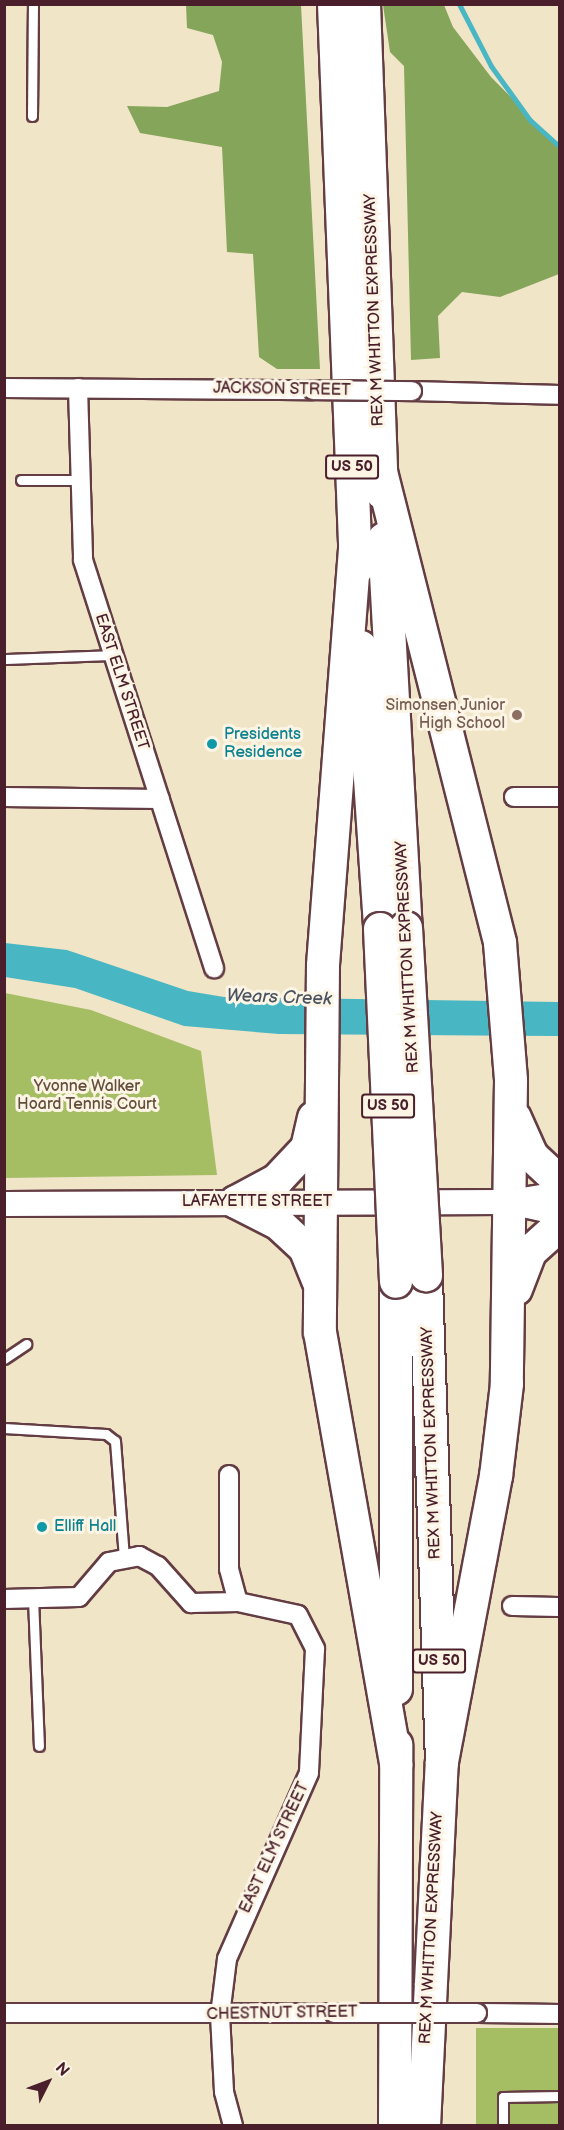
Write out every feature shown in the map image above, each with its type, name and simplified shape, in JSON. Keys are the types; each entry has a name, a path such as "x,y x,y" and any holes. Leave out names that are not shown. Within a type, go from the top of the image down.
{"highway":[{"name":"REX M WHITTON EXPRESSWAY","path":"334,4 355,549 426,1275 442,1762 424,2126"},
{"name":"REX M WHITTON EXPRESSWAY","path":"364,4 381,472 393,929 396,1282 395,2126"},
{"path":"381,472 500,943 511,1088 518,1133 560,1182"},
{"path":"355,549 323,966 319,1097 325,1201 319,1284 320,1332 345,1495 396,1765"},
{"path":"442,1762 496,1476 511,1307 511,1088"},
{"path":"236,1202 277,1180 307,1148 319,1097"},
{"path":"236,1202 279,1224 305,1248 319,1284"},
{"path":"511,1307 530,1251 560,1225"}],"main road":[{"name":"LAFAYETTE STREET","path":"4,1204 510,1202 560,1194"},
{"name":"LAFAYETTE STREET","path":"510,1202 560,1213"}],"street":[{"name":"JACKSON STREET","path":"4,388 412,391 560,395"},
{"name":"EAST ELM STREET","path":"78,388 78,480 83,560 214,968"},
{"path":"4,797 160,799"},
{"path":"514,797 560,797"},
{"path":"229,1475 229,1569 238,1602"},
{"name":"EAST ELM STREET","path":"124,1559 139,1556 158,1566 190,1603 238,1602 298,1616 315,1649 309,1773 227,1959 220,2015 224,2092 233,2126"},
{"path":"4,1599 79,1598 109,1562 124,1559"},
{"path":"512,1606 560,1606"},
{"name":"CHESTNUT STREET","path":"4,2013 560,2014"}],"lane":[{"path":"32,116 33,4"},
{"path":"21,480 78,480"},
{"path":"4,659 112,655"},
{"path":"4,1359 26,1344"},
{"path":"4,1428 106,1434 115,1441 124,1559"},
{"path":"33,1598 39,1746"},
{"path":"503,2126 503,2097 560,2096"}],"green space":[{"path":"186,5 301,5 320,369 277,369 259,357 253,254 227,252 222,147 140,133 127,106 167,107 219,91 222,62 213,35 187,28"},
{"path":"383,5 444,5 453,27 491,77 559,146 559,274 500,297 462,292 438,316 440,358 411,360 404,66 390,52"},
{"name":"Yvonne Walker Hoard Tennis Court","path":"5,993 91,1010 201,1051 217,1175 5,1178"},
{"path":"476,2028 559,2028 559,2125 476,2125"}],"water":[{"name":"Wears Creek","path":"5,943 67,950 188,991 224,997 559,1002 559,1036 279,1034 184,1026 75,988 5,977"}],"waterway":[{"path":"459,4 491,66 530,120 560,147"}],"place":[{"name":"Simonsen Junior High School","path":"517,715"},
{"name":"Presidents Residence","path":"212,744"},
{"name":"Elliff Hall","path":"42,1527"}]}
